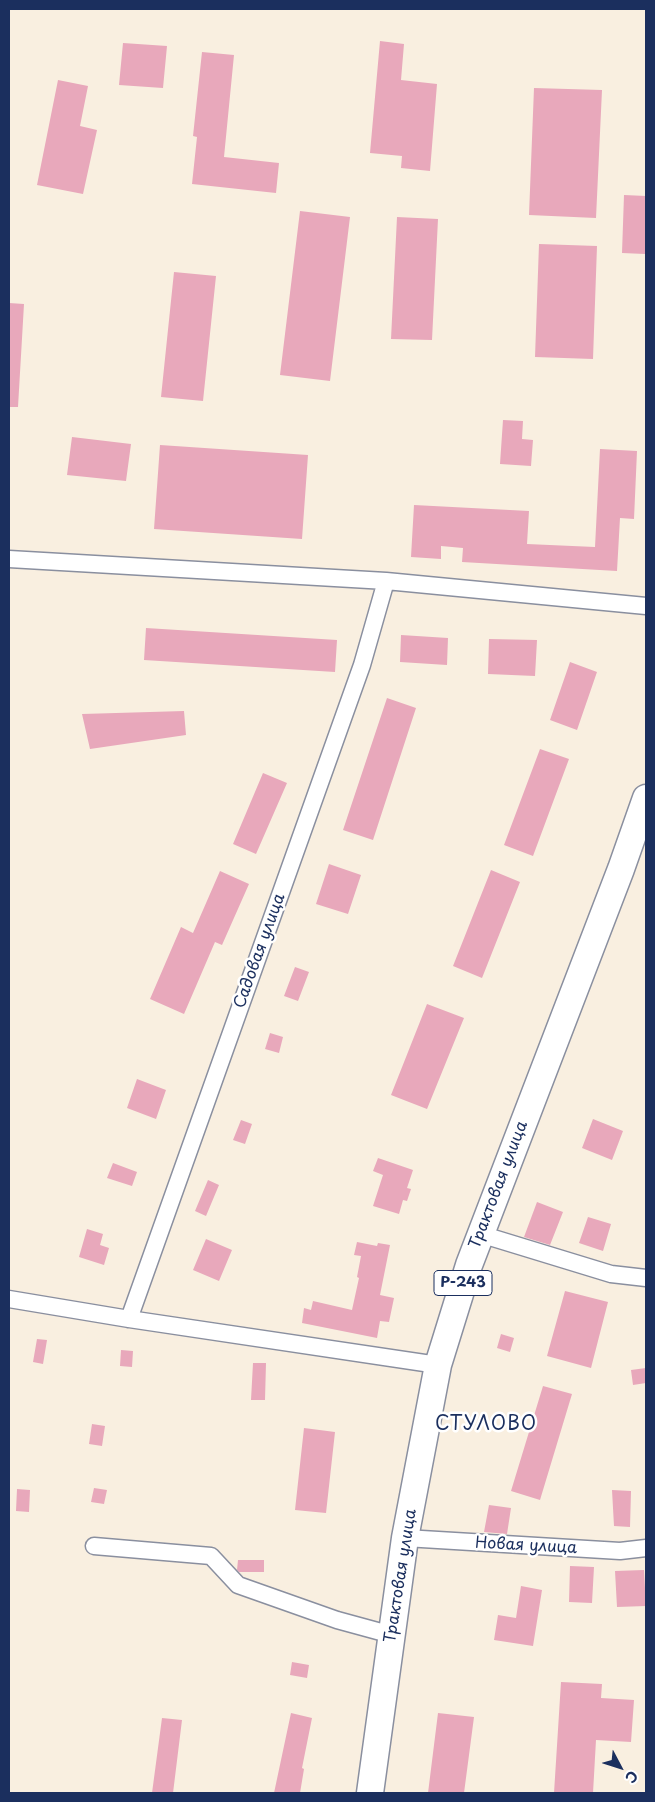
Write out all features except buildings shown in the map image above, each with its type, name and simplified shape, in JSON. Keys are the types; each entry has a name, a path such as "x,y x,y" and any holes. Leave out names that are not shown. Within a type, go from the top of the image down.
{"highway":[{"name":"Трактовая улица","path":"370,1793 405,1538 438,1365 480,1234 621,869 646,798"}],"street":[{"path":"9,559 386,581 646,606"},
{"name":"Садовая улица","path":"129,1319 362,665 386,581"},
{"path":"480,1234 611,1274 646,1278"},
{"path":"9,1299 129,1319 438,1365"},
{"name":"Новая улица","path":"405,1538 620,1551 646,1548"},
{"path":"94,1546 211,1556 238,1585 337,1620 392,1635"}],"district":[{"name":"СТУЛОВО","path":"486,1425"}]}
